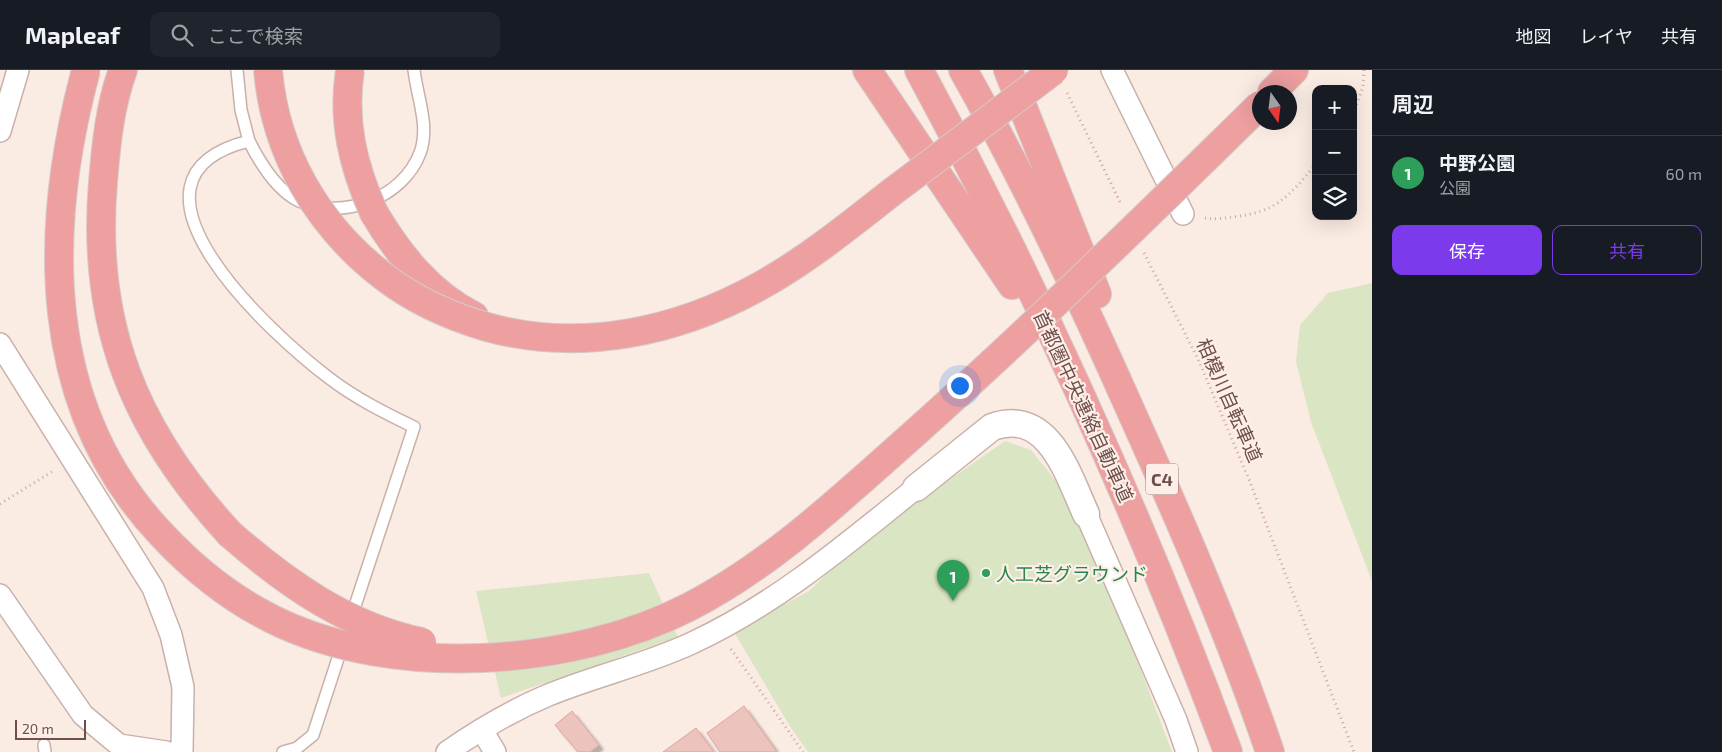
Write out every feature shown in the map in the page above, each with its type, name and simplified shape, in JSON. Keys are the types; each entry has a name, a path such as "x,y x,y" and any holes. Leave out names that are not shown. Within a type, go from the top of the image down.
{"highway":[{"path":"86,70 67,150 60,206 58,287 62,327 71,368 83,407 98,441 136,505 158,532 212,582 275,620 309,634 378,651 454,658 530,655 570,649 608,639 650,625 698,602 768,557 806,528 996,360 1252,113"},
{"path":"123,70 110,123 104,164 101,242 104,281 118,347 137,401 156,439 180,474 211,513 255,556 313,598 340,613 403,638 477,651 530,655"},
{"path":"268,70 277,120 304,188 324,219 346,245 401,290 432,307 504,332 537,337 608,337 647,331 688,319 726,304 797,263 1059,79"},
{"path":"350,70 347,119 352,152 360,182 374,213 392,243 437,292 470,314 504,332"},
{"path":"867,70 1069,370"},
{"name":"首都圏中央連絡自動車道","path":"919,70 1002,231 1069,370 1137,521 1228,752"},
{"name":"C4","path":"964,70 1038,213 1100,341 1174,506 1241,668 1270,752"},
{"path":"1008,70 1058,200 1219,591 1241,668"},
{"path":"1279,85 1294,70"}],"street":[{"path":"0,131 18,70"},
{"path":"1112,70 1182,214"},
{"path":"0,344 153,588 171,635 183,687 182,752"},
{"path":"447,752 482,730 547,696 653,660 718,630 772,600 811,573 992,427 1004,423 1016,424 1037,431 1054,446 1086,514 1176,720 1187,752"},
{"path":"0,594 83,715 119,745 166,752"},
{"path":"482,730 496,752"}],"lane":[{"path":"237,70 241,110 249,141 267,171 283,190 299,201 337,210 371,202 401,181 414,166 421,151 423,111 414,70"},
{"path":"249,141 225,147 206,162 191,178 189,202 202,244 227,280 293,348 329,379 414,428 313,735 297,748 283,752"}],"path":[{"path":"1357,102 1362,87 1364,70"},
{"path":"1059,79 1123,209"},
{"path":"1182,214 1211,220 1250,215 1276,206 1294,190 1312,169"},
{"name":"相模川自転車道","path":"1140,244 1199,361 1247,473 1354,752"},
{"path":"0,504 72,459"},
{"path":"718,630 803,752"}],"green space":[{"path":"1372,283 1372,581 1311,422 1296,362 1300,325 1328,293"},
{"path":"1005,441 1031,450 1064,491 1118,610 1172,752 808,752 791,728 734,632 809,591 859,543"},
{"path":"649,573 678,637 501,698 476,591"}],"building":[{"path":"744,706 777,752 720,752 707,733"},
{"path":"572,711 599,745 590,752 578,752 555,725"},
{"path":"696,728 714,752 663,752"}],"place":[{"name":"人工芝グラウンド","path":"986,573"},
{"name":"中野公園","path":"953,601"}]}
